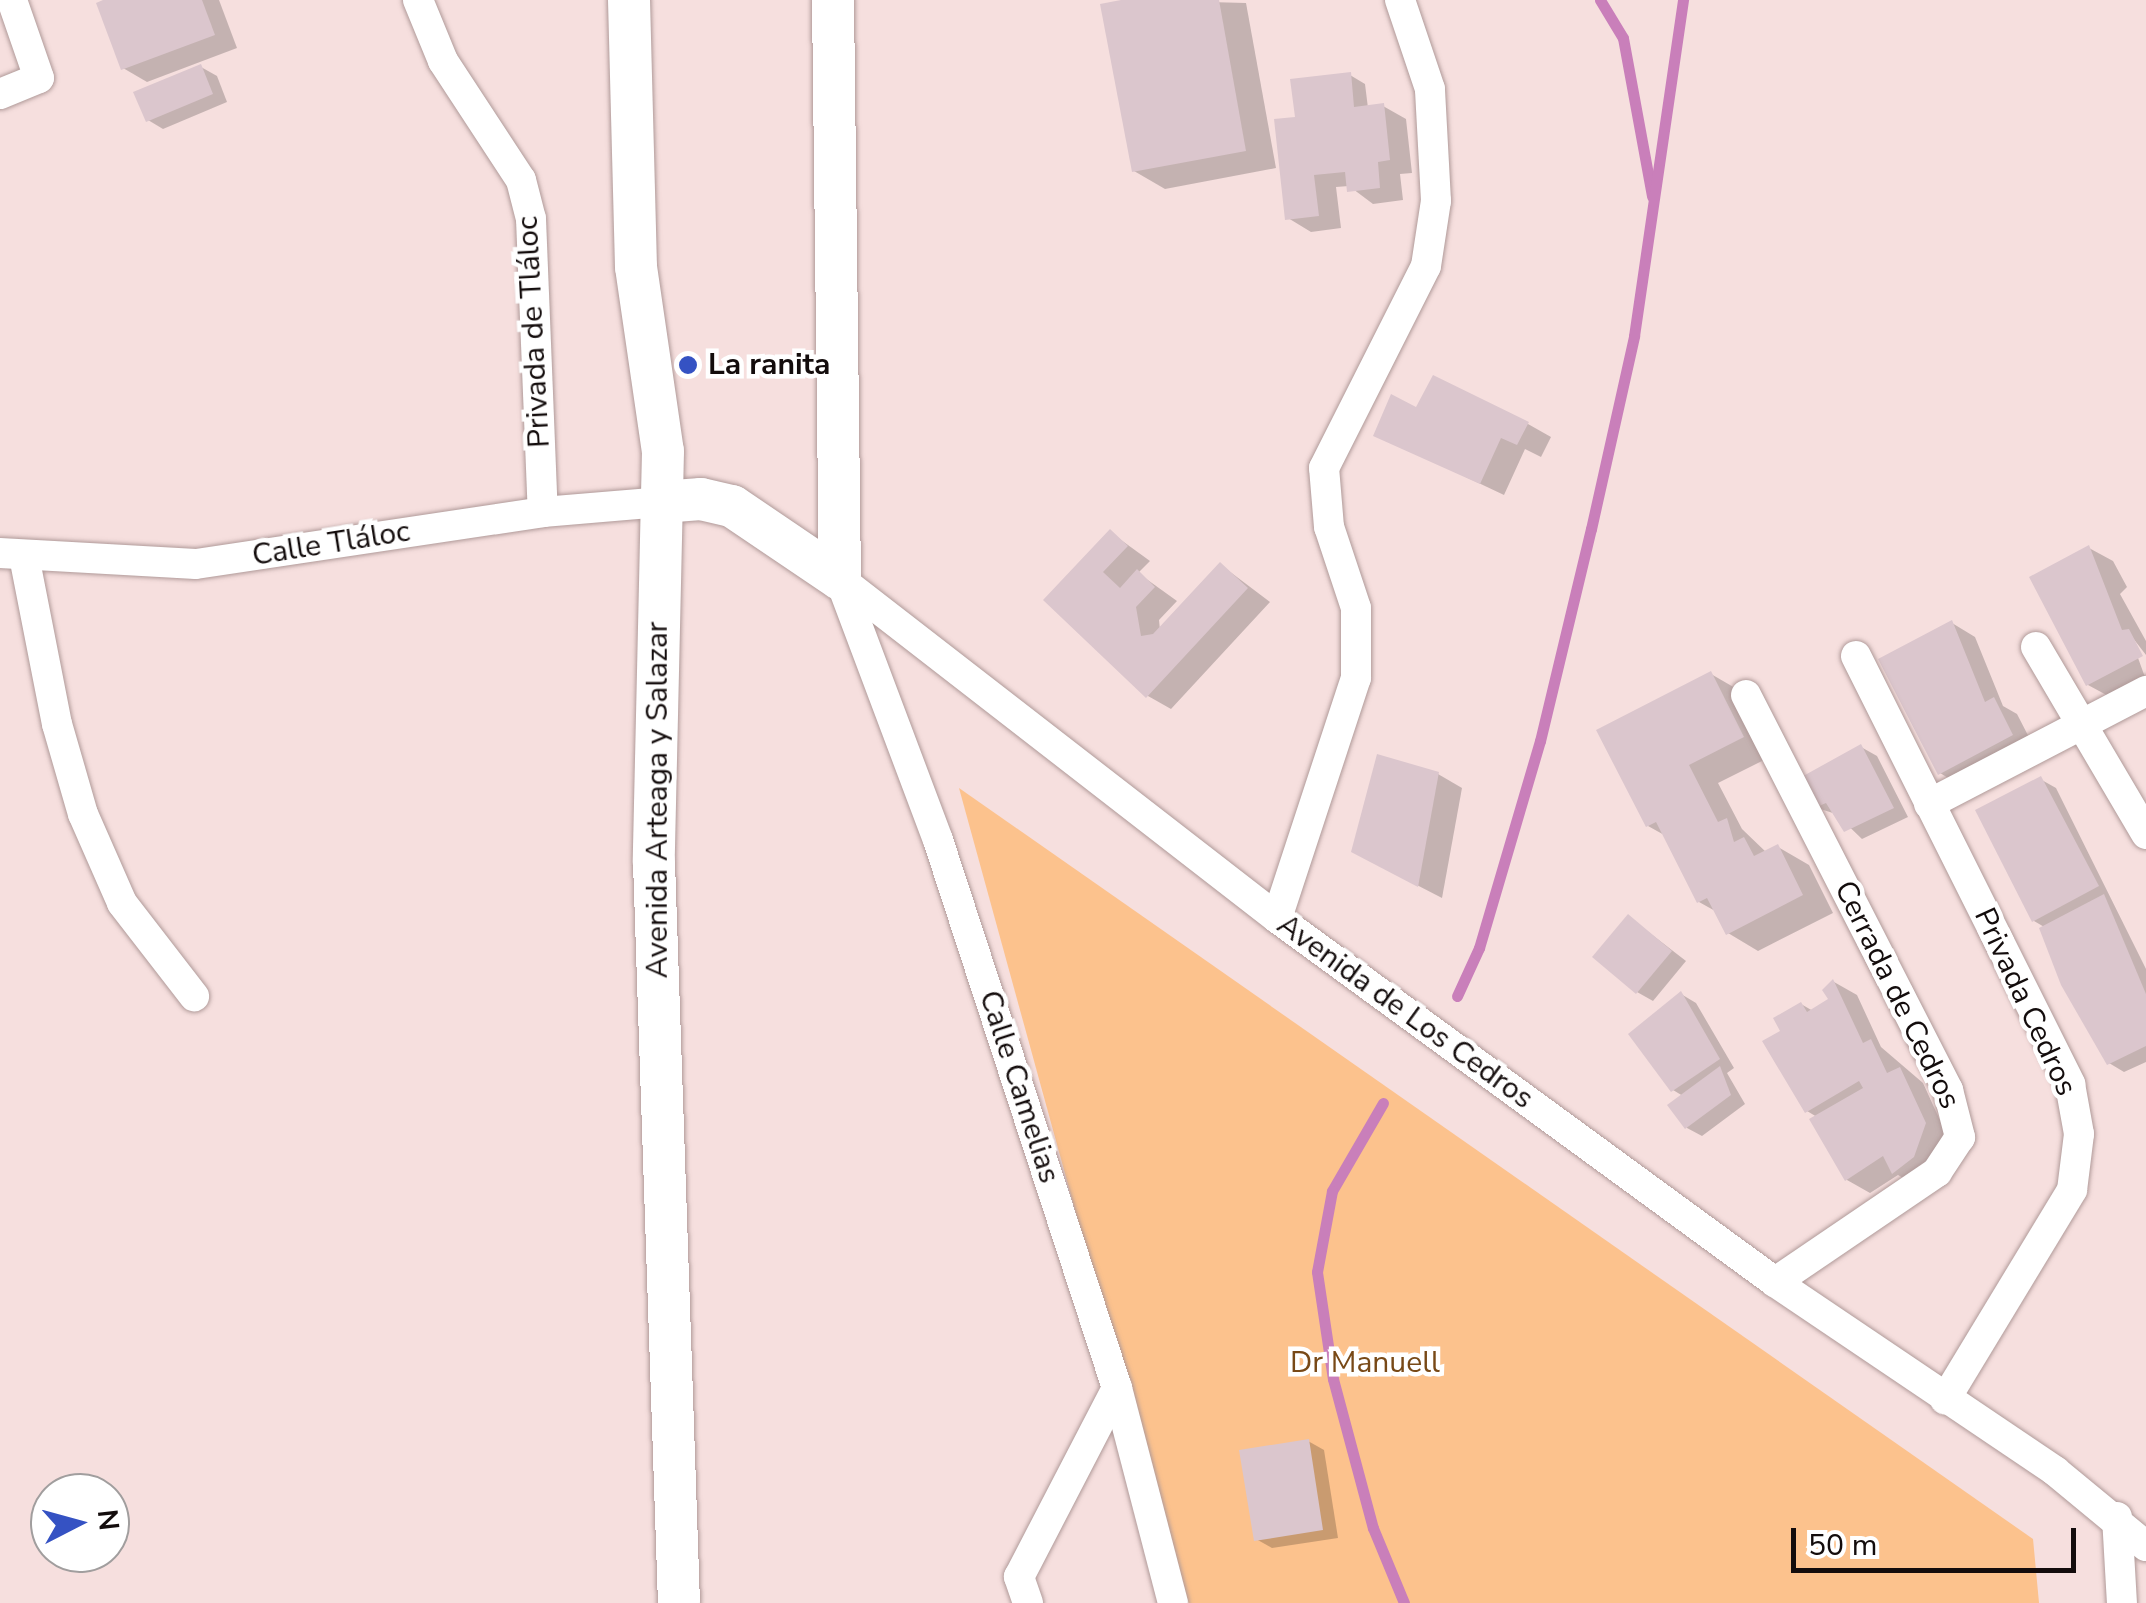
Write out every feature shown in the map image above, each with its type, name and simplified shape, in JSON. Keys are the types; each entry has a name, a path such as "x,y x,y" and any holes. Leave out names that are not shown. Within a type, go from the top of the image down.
{"street":[{"path":"0,94 39,78 12,0"},
{"name":"Privada de Tláloc","path":"418,0 443,61 521,180 531,219 543,512"},
{"name":"Avenida Arteaga y Salazar","path":"629,0 636,268 662,426 654,862 678,1603"},
{"path":"833,0 840,579"},
{"path":"1278,918 1356,678 1356,608 1329,527 1324,468 1426,266 1436,201 1430,89 1400,0"},
{"name":"Avenida de Los Cedros","path":"661,502 700,499 732,506 840,579 1278,918 1775,1282 2116,1517 2146,1546"},
{"name":"Calle Tláloc","path":"12,554 196,564 543,512 661,502"},
{"path":"12,554 83,814 122,903 194,996"},
{"name":"Calle Camelias","path":"840,579 938,840 1117,1388 1173,1603"},
{"path":"2036,647 2146,834"},
{"name":"Privada Cedros","path":"1856,656 2070,1084 2080,1134 2072,1190 1946,1400"},
{"path":"1929,804 2146,692"},
{"name":"Cerrada de Cedros","path":"1746,695 1948,1090 1960,1138 1937,1172 1775,1282"},
{"path":"1002,1603 1024,1590 1117,1388"},
{"path":"2116,1517 2122,1603"}],"green space":[{"name":"Dr Manuell","path":"959,788 2033,1539 2039,1603 1183,1603"}],"building":[{"path":"202,0 215,35 121,70 96,3"},
{"path":"1121,0 1219,0 1246,151 1132,172 1100,4"},
{"path":"201,64 213,94 146,122 133,92"},
{"path":"1351,72 1354,107 1384,103 1390,160 1378,162 1380,188 1347,192 1345,172 1314,175 1319,216 1285,220 1274,119 1295,117 1290,79"},
{"path":"1433,375 1529,422 1517,445 1501,438 1480,484 1373,436 1391,394 1416,407"},
{"path":"1110,529 1128,546 1103,572 1120,588 1137,569 1155,587 1136,607 1141,636 1153,634 1220,562 1248,588 1146,698 1043,600"},
{"path":"2089,545 2122,630 2129,629 2143,656 2086,686 2029,577"},
{"path":"1952,620 1985,702 1994,697 2013,735 1938,775 1878,659"},
{"path":"1711,671 1744,737 1689,765 1718,822 1727,818 1734,842 1744,837 1754,856 1778,844 1803,895 1726,935 1707,898 1697,903 1656,822 1646,827 1596,730"},
{"path":"1861,744 1894,808 1844,832 1826,803 1812,809 1796,780"},
{"path":"1377,754 1439,772 1418,887 1351,852"},
{"path":"2041,776 2099,886 2032,922 1975,810"},
{"path":"2104,894 2146,994 2146,1046 2107,1065 2061,985 2039,928"},
{"path":"1628,914 1672,951 1636,994 1592,957"},
{"path":"1833,979 1863,1043 1871,1039 1887,1073 1900,1067 1926,1123 1914,1157 1892,1174 1883,1156 1845,1181 1809,1119 1863,1088 1859,1081 1805,1113 1762,1041 1780,1031 1773,1018 1801,1002 1807,1012 1828,999 1822,990"},
{"path":"1681,991 1720,1059 1671,1092 1628,1034"},
{"path":"1720,1066 1731,1095 1685,1129 1667,1105"},
{"path":"1309,1439 1323,1530 1254,1541 1239,1450"}],"waterway":[{"path":"1600,0 1623,38 1652,196"},
{"path":"1457,996 1479,948 1540,741 1591,529 1634,336 1683,0"},
{"path":"1383,1103 1332,1191 1317,1272 1333,1379 1373,1528 1404,1603"}],"place":[{"name":"La ranita","path":"688,365"}]}
